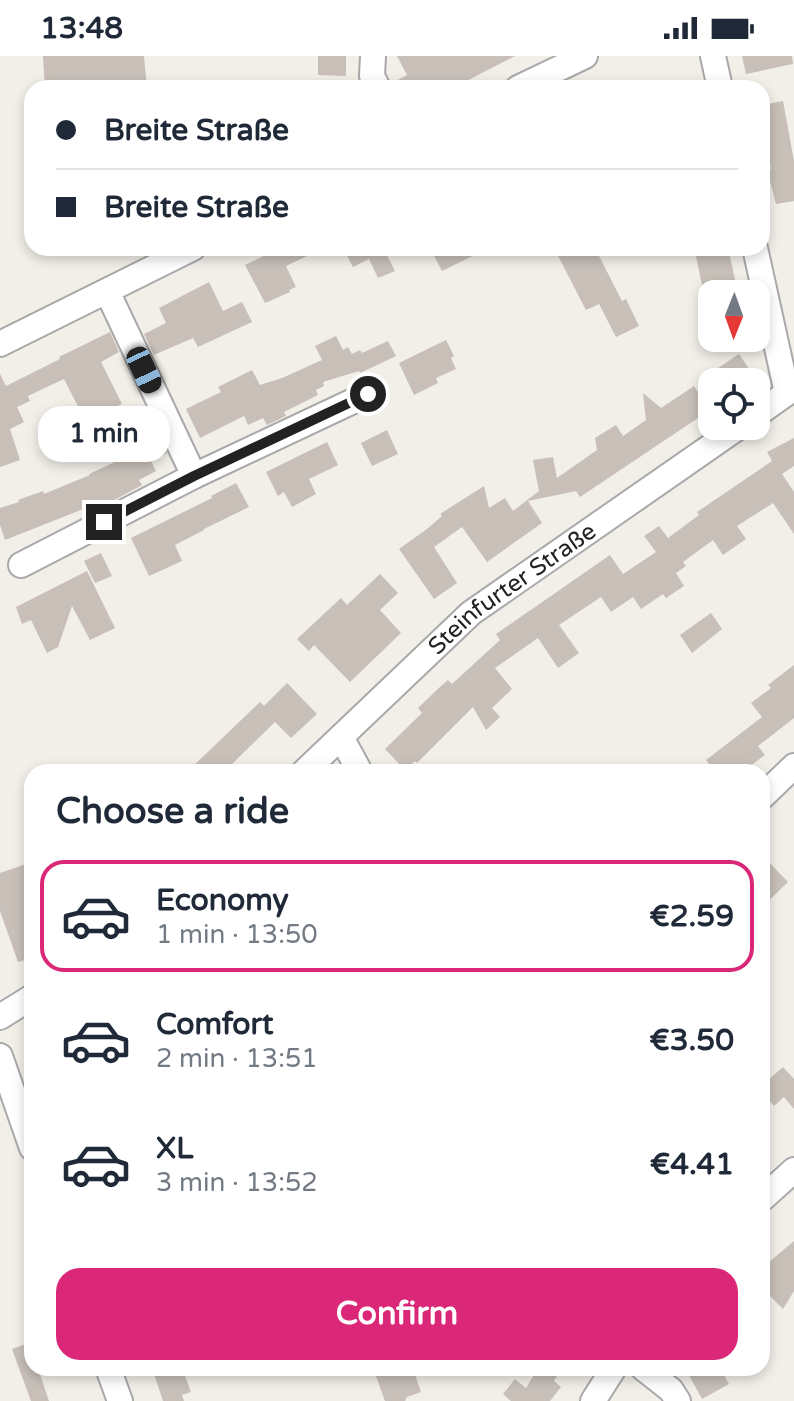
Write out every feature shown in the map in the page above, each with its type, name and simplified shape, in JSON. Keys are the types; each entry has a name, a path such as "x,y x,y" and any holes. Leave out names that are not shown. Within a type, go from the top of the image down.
{"street":[{"path":"373,56 374,80"},
{"path":"535,80 585,56"},
{"path":"713,56 718,80"},
{"path":"0,344 177,256"},
{"path":"757,256 790,390 770,405"},
{"path":"107,291 194,476"},
{"path":"21,565 194,476 368,394"},
{"name":"Steinfurter Straße","path":"312,764 471,613 720,440"},
{"path":"341,737 356,764"},
{"path":"770,789 794,766"},
{"path":"0,1017 24,1002"},
{"path":"0,1056 24,1125"},
{"path":"770,1192 794,1170"},
{"path":"111,1376 120,1401"},
{"path":"593,1401 609,1376"},
{"path":"653,1376 671,1390 678,1401"}],"building":[{"path":"43,56 144,56 146,80 44,80"},
{"path":"318,56 346,56 346,76 318,75"},
{"path":"397,56 515,56 468,80 398,80 407,75"},
{"path":"742,56 792,56 793,64 746,74"},
{"path":"783,101 794,161 794,201 776,204 770,181 770,103"},
{"path":"264,256 307,256 286,266 296,287 265,303 245,265"},
{"path":"347,256 388,256 395,271 378,278 369,259 353,267"},
{"path":"434,256 473,256 442,271"},
{"path":"558,256 599,256 639,326 616,337 599,304 586,310"},
{"path":"696,256 730,256 735,280 701,280"},
{"path":"209,282 223,311 242,302 252,322 198,347 193,338 154,355 144,334 166,323 159,308"},
{"path":"110,332 119,352 101,362 122,404 85,420 64,379 28,396 30,401 17,407 24,422 10,429 20,460 0,467 0,374 6,386"},
{"path":"336,336 343,350 348,347 352,354 360,350 362,353 388,341 396,356 360,373 323,382 324,386 316,390 318,395 284,412 286,416 267,425 263,418 248,425 244,416 200,438 186,409 221,392 218,387 252,370 260,385 322,360 315,346"},
{"path":"446,340 456,369 436,378 438,383 414,395 399,363"},
{"path":"739,354 748,368 718,368"},
{"path":"694,386 698,392 698,418 580,497 576,491 528,501 542,523 487,562 462,527 434,547 457,583 434,599 399,549 427,529 442,516 440,514 484,486 489,508 505,498 513,511 539,491 533,460 553,457 557,478 597,450 595,438 616,425 623,436 646,420 643,393 661,408"},
{"path":"123,425 142,435 155,428 167,453 151,461 156,471 139,480 142,485 103,506 101,502 5,540 0,525 0,508 43,491 44,494 136,452"},
{"path":"387,430 398,454 372,466 361,443"},
{"path":"794,438 794,466 782,474 794,492 794,534 773,503 737,526 746,539 723,555 713,540 683,562 686,566 676,573 684,586 666,598 663,594 641,609 633,597 611,612 601,597 559,625 579,653 558,668 538,638 495,668 512,689 492,708 500,717 486,730 473,707 417,763 399,764 385,749 422,713 418,708 441,686 448,680 452,684 500,640 496,634 610,555 623,574 656,552 644,536 659,526 668,538 699,515 697,512 772,461 767,452"},
{"path":"327,442 338,465 309,479 316,494 292,507 284,492 278,496 266,472"},
{"path":"236,483 249,507 175,545 182,561 149,576 131,538"},
{"path":"101,553 112,576 95,583 84,561"},
{"path":"87,571 115,628 90,640 72,606 58,647 47,653 31,620 22,624 16,607"},
{"path":"380,574 398,593 380,610 401,633 350,682 314,645 309,651 297,639 341,598 347,605"},
{"path":"711,613 722,629 692,653 680,635"},
{"path":"794,665 794,718 758,746 765,755 753,764 709,764 706,760 762,717 751,703 771,688 768,685"},
{"path":"287,683 317,714 291,738 275,722 232,764 195,764 260,702 264,706"},
{"path":"770,863 788,882 770,899"},
{"path":"24,865 24,960 18,962 0,911 0,873"},
{"path":"783,1067 794,1079 794,1109 784,1097 774,1106 770,1101 770,1078"},
{"path":"794,1241 794,1291 783,1309 770,1296 770,1261"},
{"path":"24,1345 24,1376 41,1376 49,1401 31,1401 12,1349"},
{"path":"155,1376 185,1376 191,1392 182,1395 184,1401 163,1401"},
{"path":"376,1376 416,1376 421,1392 407,1397 405,1401 385,1401"},
{"path":"533,1376 557,1376 554,1381 561,1387 550,1401 511,1401 503,1394 515,1379 526,1388"},
{"path":"689,1376 724,1376 729,1384 702,1399"}],"route":[{"path":"104,522 368,394"}]}
